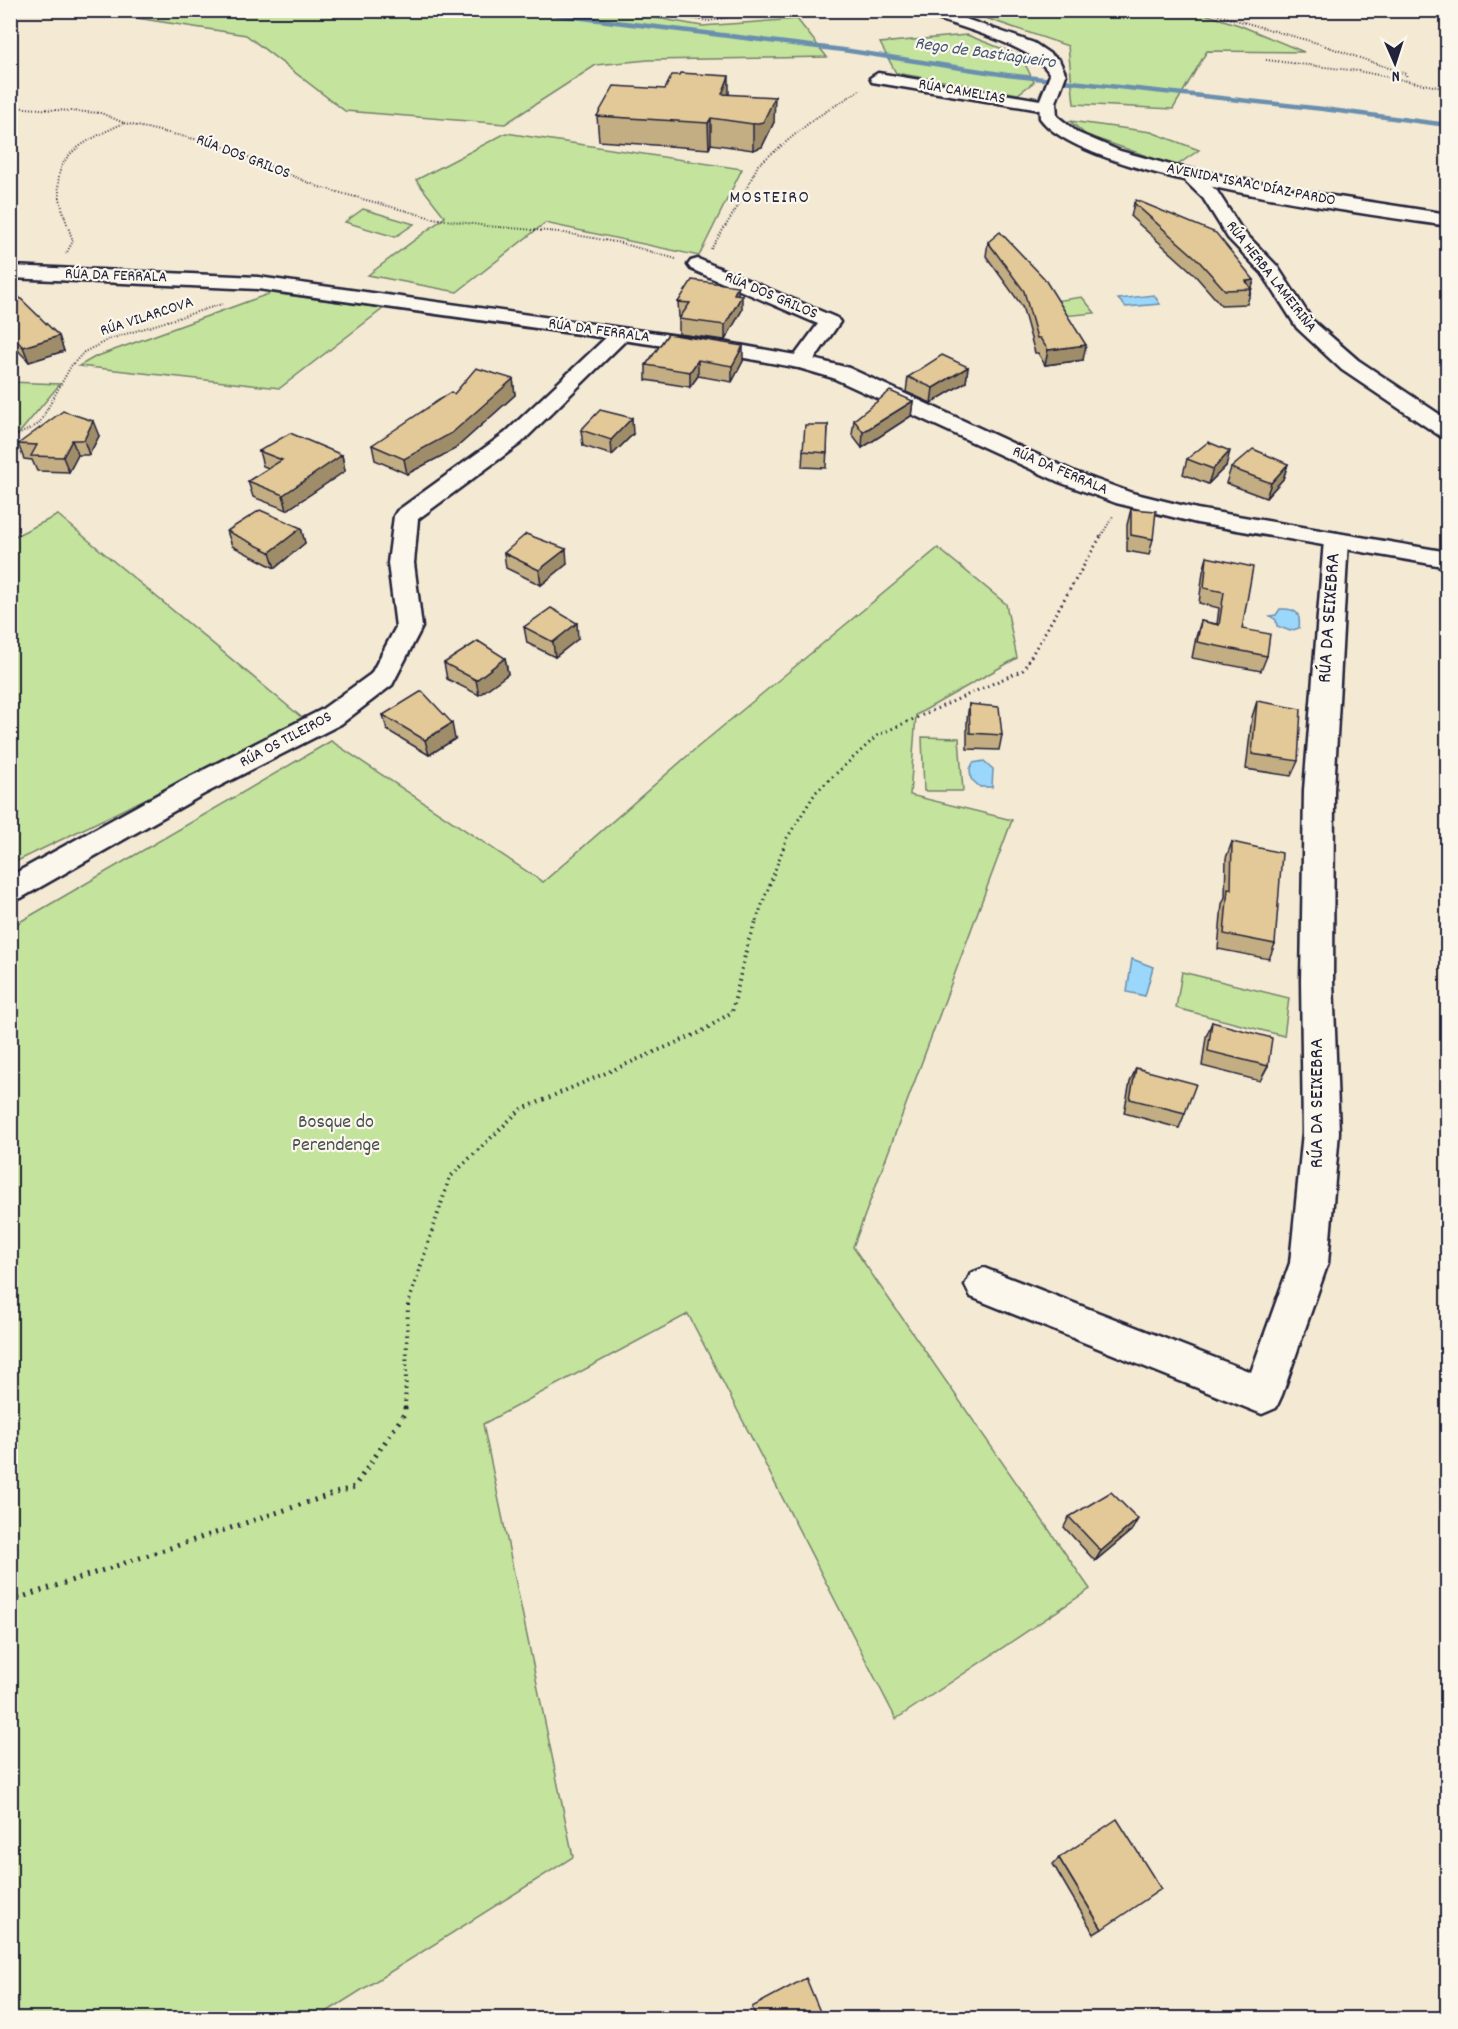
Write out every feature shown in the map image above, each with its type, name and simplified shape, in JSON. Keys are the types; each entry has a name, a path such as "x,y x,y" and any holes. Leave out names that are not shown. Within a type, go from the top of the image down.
{"street":[{"path":"924,10 1028,46 1053,63 1058,75 1046,106"},
{"name":"RÚA CAMELIAS","path":"878,78 1046,106"},
{"name":"AVENIDA ISAAC DÍAZ PARDO","path":"1046,106 1048,116 1056,128 1076,139 1102,150 1190,177 1448,220"},
{"name":"RÚA HERBA LAMEIRIÑA","path":"1190,177 1210,195 1235,234 1270,270 1304,324 1350,365 1448,431"},
{"name":"RÚA DOS GRILOS","path":"698,265 830,322 801,362"},
{"name":"RÚA DA FERRALA","path":"10,272 258,283 801,362 841,373 1067,477 1124,498 1197,516 1448,560"},
{"name":"RÚA OS TILEIROS","path":"10,890 194,787 331,717 382,679 409,627 401,563 406,516 513,438 620,335"},
{"name":"RÚA DA SEIXEBRA","path":"984,1285 1262,1395 1309,1263 1322,1132 1317,981 1318,790 1336,540"}],"path":[{"path":"635,10 709,21 764,10"},
{"path":"1201,10 1317,43 1406,74 1407,78"},
{"path":"1266,60 1346,68 1407,78 1448,89"},
{"path":"698,265 728,223 758,165 814,119 878,78"},
{"name":"RÚA DOS GRILOS","path":"10,107 101,113 124,123 217,144 319,187 432,218 487,226 559,232 621,243 698,265"},
{"path":"46,274 65,255 74,241 59,194 57,173 68,155 104,132 124,123"},
{"name":"RÚA VILARCOVA","path":"10,439 39,424 71,366 84,352 110,339 210,309 239,297 258,283"},
{"name":"RÚA DA FERRALA","path":"10,1601 354,1487 405,1413 408,1304 450,1177 520,1110 701,1032 732,1012 748,942 787,838 816,792 878,735 1023,670 1124,498"}],"green space":[{"path":"611,10 702,26 797,19 827,57 648,60 596,65 505,124 345,111 246,35 124,16 123,11"},
{"path":"965,11 1195,11 1239,25 1304,52 1207,51 1173,109 1074,104 1068,46"},
{"path":"967,35 1021,56 1034,82 1018,94 896,73 880,43"},
{"path":"1070,121 1151,132 1199,150 1176,166 1086,135"},
{"path":"506,133 742,169 699,256 545,223 457,292 368,275 445,217 416,180"},
{"path":"363,209 414,224 395,237 345,222"},
{"path":"271,293 384,308 280,388 79,366 95,357"},
{"path":"1082,297 1095,313 1032,319 1021,306"},
{"path":"10,382 60,384 15,438 11,439"},
{"path":"58,515 306,721 11,864 11,538"},
{"name":"Bosque do Perendenge","path":"938,548 1006,604 1017,658 916,715 910,795 1012,820 853,1247 1090,1589 896,1719 688,1314 483,1424 573,1857 317,2018 11,2018 11,927 331,741 543,882 693,751"},
{"path":"922,737 959,738 963,791 924,791"},
{"path":"1182,972 1289,998 1284,1036 1176,1008"}],"water":[{"path":"1154,295 1160,304 1126,307 1118,299"},
{"path":"1280,609 1290,609 1296,612 1299,628 1290,631 1277,626 1276,620 1270,616 1276,615"},
{"path":"984,761 993,769 992,787 980,787 971,779 970,769 973,763"},
{"path":"1132,959 1153,967 1145,996 1127,992"}],"building":[{"path":"680,73 729,76 722,94 775,97 763,122 753,124 711,118 708,123 597,116 614,86 665,89 672,75"},
{"path":"1136,200 1216,233 1254,280 1246,281 1251,289 1225,290 1196,258 1134,203"},
{"path":"1000,232 1044,278 1086,345 1048,350 1040,338 1037,338 1024,291 988,242"},
{"path":"692,280 738,286 734,294 742,295 725,325 679,319 690,303 678,302"},
{"path":"19,297 59,336 23,347 10,334 10,328 16,326 10,322 10,304"},
{"path":"668,334 743,346 732,366 698,360 690,372 646,365"},
{"path":"942,355 968,367 933,388 908,377"},
{"path":"476,368 513,379 452,433 404,459 372,445 451,392 454,394"},
{"path":"890,391 913,401 863,432 854,420"},
{"path":"600,410 632,418 611,440 581,430"},
{"path":"63,411 93,421 84,440 72,440 63,457 31,456 37,445 18,444"},
{"path":"805,425 828,425 827,453 803,451"},
{"path":"290,433 342,455 283,495 248,481 282,460 259,451"},
{"path":"1208,442 1230,451 1213,469 1187,459"},
{"path":"1253,449 1288,464 1271,483 1231,468"},
{"path":"1131,509 1156,511 1153,539 1131,535"},
{"path":"260,510 301,528 270,552 227,531"},
{"path":"526,534 566,549 539,570 504,553"},
{"path":"1207,557 1253,567 1242,629 1270,634 1267,656 1197,642 1201,621 1219,625 1224,592 1204,588"},
{"path":"551,608 577,623 553,642 524,627"},
{"path":"478,641 505,658 476,680 444,663"},
{"path":"422,691 452,723 425,740 383,715"},
{"path":"1257,701 1301,709 1298,761 1252,754"},
{"path":"969,704 999,707 1002,735 970,733"},
{"path":"1232,842 1282,853 1275,944 1224,934 1228,888 1231,889"},
{"path":"1212,1022 1272,1038 1268,1066 1208,1051"},
{"path":"1136,1068 1196,1084 1185,1113 1130,1099"},
{"path":"1111,1492 1138,1519 1101,1551 1069,1517"},
{"path":"1117,1819 1161,1889 1102,1929 1059,1858"},
{"path":"806,1978 823,2019 757,2019 752,2007"}],"waterway":[{"name":"Rego de Bastiagueiro","path":"518,10 843,50 1007,75 1323,109 1448,125"}],"district":[{"name":"MOSTEIRO","path":"770,198"}]}
